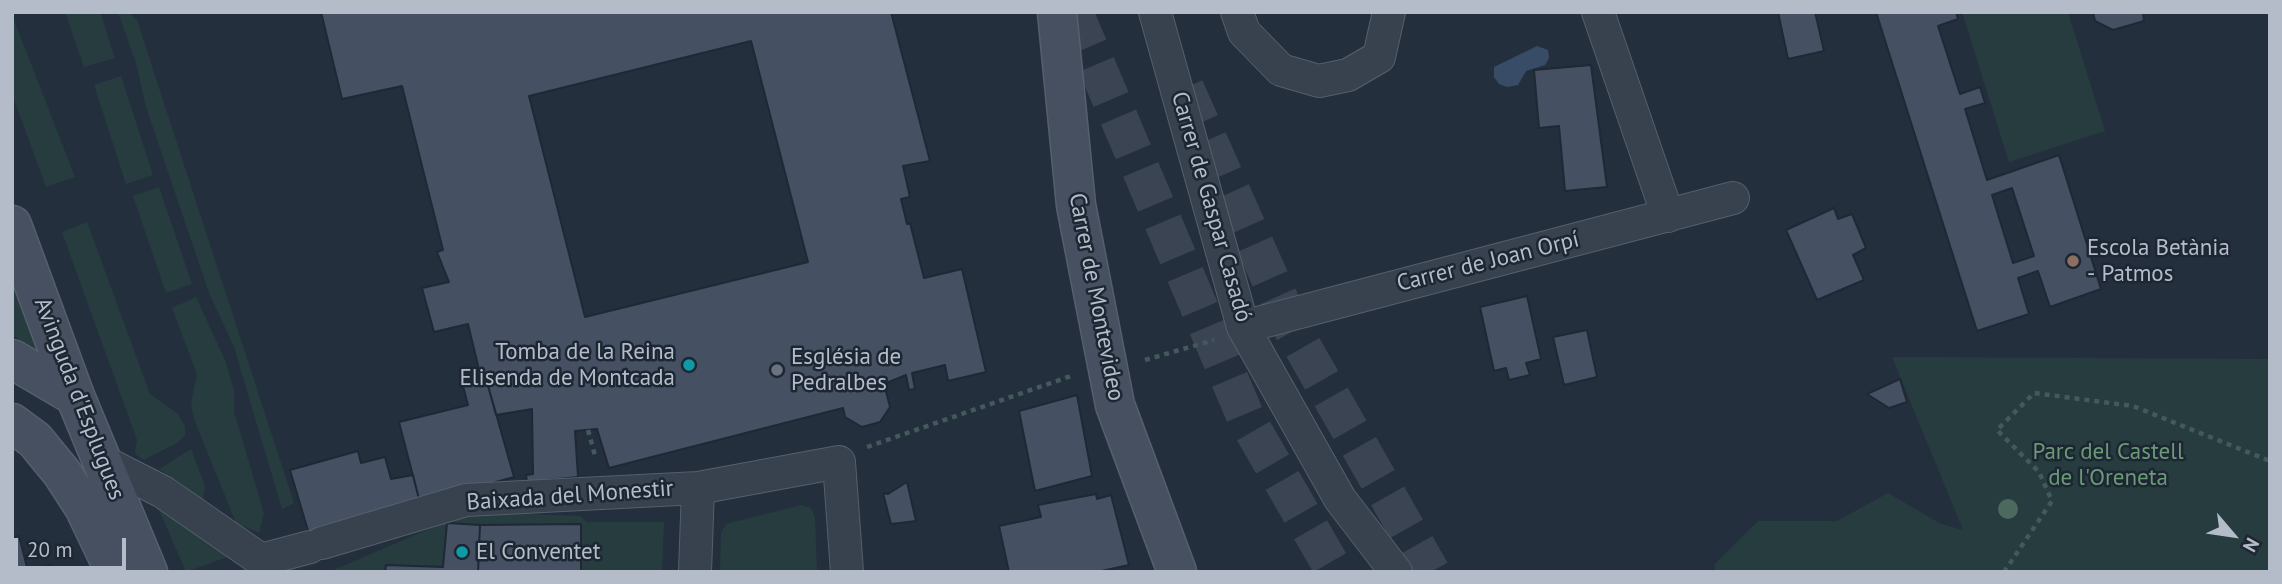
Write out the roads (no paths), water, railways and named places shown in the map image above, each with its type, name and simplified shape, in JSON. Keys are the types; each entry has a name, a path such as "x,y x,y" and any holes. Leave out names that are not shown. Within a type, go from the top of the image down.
{"street":[{"name":"Carrer de Montevideo","path":"1056,12 1076,205 1113,394 1177,572"},
{"name":"Carrer de Gaspar Casadó","path":"1155,12 1243,327 1340,499 1396,572"},
{"path":"1237,12 1244,32 1281,70 1319,81 1348,75 1379,57 1389,12"},
{"path":"1598,12 1668,216"},
{"name":"Carrer de Joan Orpí","path":"1243,327 1733,198"},
{"name":"Avinguda d'Esplugues","path":"12,225 75,396 148,572"},
{"path":"12,359 75,396"},
{"name":"Avinguda d'Esplugues","path":"12,423 35,440 62,473 85,507 115,572"},
{"name":"Baixada del Monestir","path":"102,461 163,492 260,566 316,545 466,500 698,488 839,462 847,572"},
{"path":"695,572 698,488"}],"water":[{"path":"1537,46 1548,50 1549,58 1545,65 1526,71 1518,85 1507,87 1499,84 1494,77 1494,67"}],"tunnel":[{"path":"1074,12 1246,418 1335,572"},
{"path":"1185,88 1293,330 1431,572"}],"place":[{"name":"Escola Betània - Patmos","path":"2073,261"},
{"name":"Tomba de la Reina Elisenda de Montcada","path":"689,365"},
{"name":"Església de Pedralbes","path":"777,370"},
{"name":"El Conventet","path":"462,552"}],"park label":[{"name":"Parc del Castell de l'Oreneta","path":"2108,465"}]}
